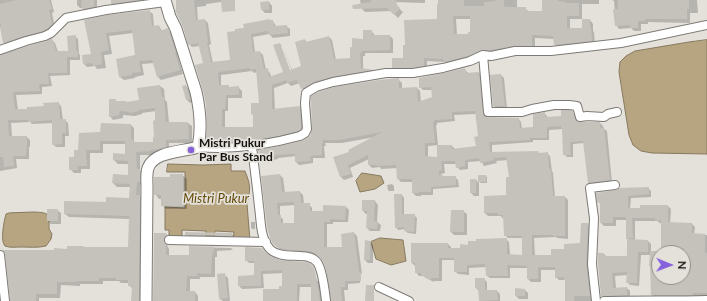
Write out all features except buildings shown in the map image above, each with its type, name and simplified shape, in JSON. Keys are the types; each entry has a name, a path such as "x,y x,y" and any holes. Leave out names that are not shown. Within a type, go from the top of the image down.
{"street":[{"path":"0,50 45,36 51,33 66,18 165,1 176,29 197,97 200,123 198,147"},
{"path":"146,301 148,168 156,158 174,152 198,147 222,148 252,146 300,136 305,133 307,128 305,103 306,93 316,87 333,82 386,73 414,73 443,68 470,61 483,55 491,56 515,51 551,51 621,43 707,25"},
{"path":"483,55 488,112 522,112 554,105 577,106 580,117 604,117 608,114 617,112"},
{"path":"252,146 261,223 266,242 270,249 278,254 315,260 318,263 326,301"},
{"path":"596,301 592,264 594,218 590,188 615,185"},
{"path":"169,240 266,242"},
{"path":"0,255 5,301"},
{"path":"378,287 409,301"},
{"path":"604,301 707,300"}],"water":[{"path":"707,40 707,154 652,153 641,151 633,145 629,135 619,72 620,62 626,56 635,51"},
{"name":"Mistri Pukur","path":"168,164 231,164 231,171 245,171 250,188 247,204 250,241 233,240 234,232 215,231 214,239 206,239 206,231 182,230 182,238 169,237 169,230 165,230 165,207 185,208 185,172 167,172"},
{"path":"362,173 381,176 384,183 375,189 360,192 356,181"},
{"path":"35,212 44,213 49,217 49,229 52,234 51,239 46,246 5,246 3,240 3,226 6,214"},
{"path":"380,238 403,240 406,261 391,265 376,259 371,242"}],"place":[{"name":"Mistri Pukur Par Bus Stand","path":"191,150"}]}
